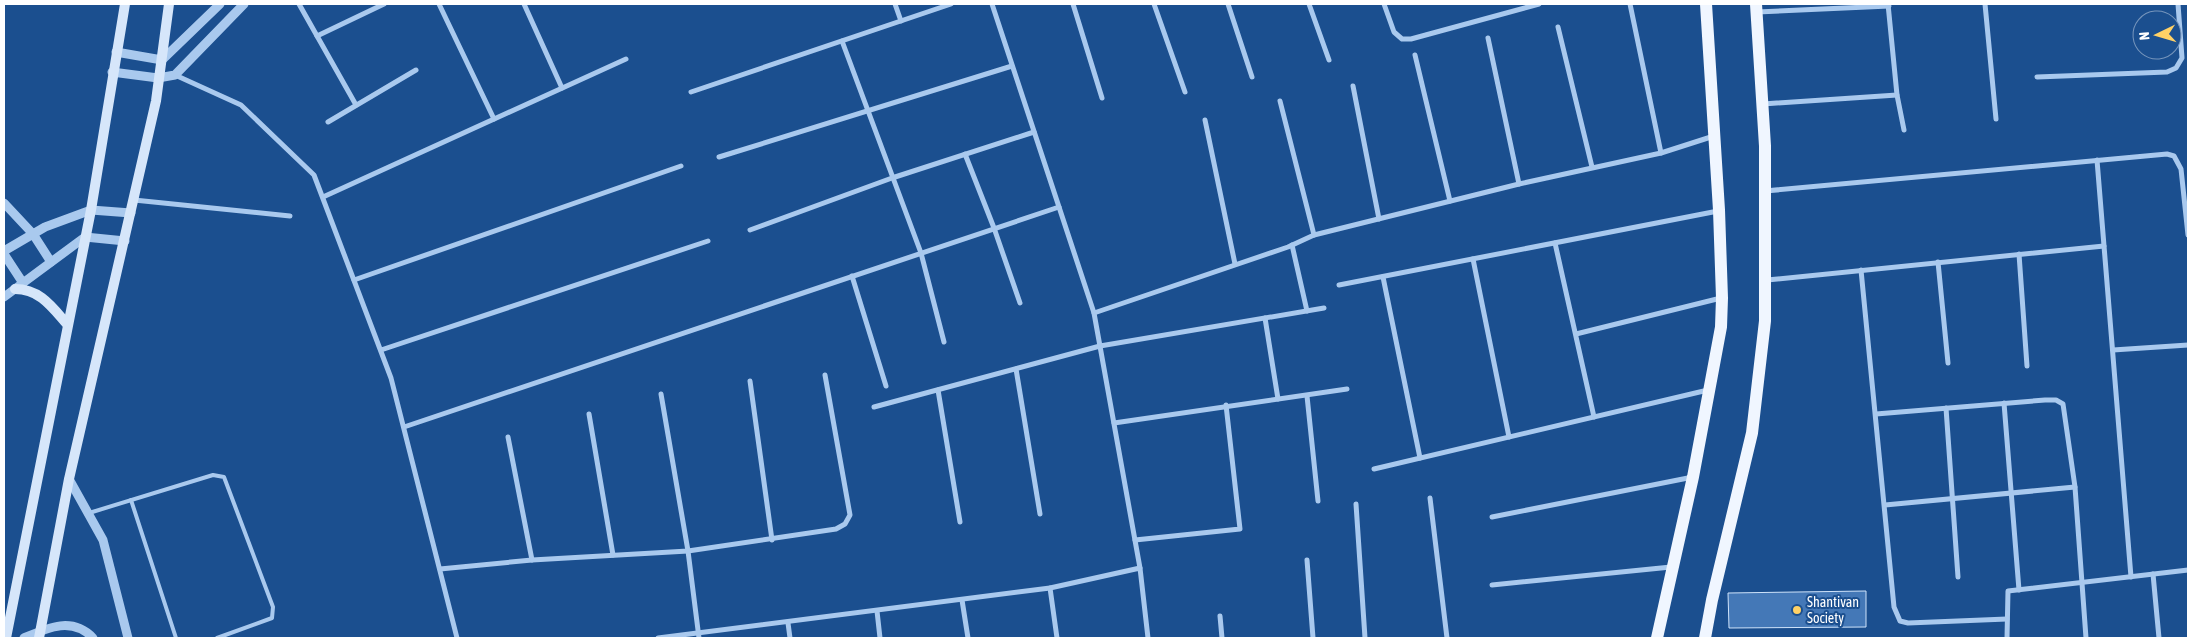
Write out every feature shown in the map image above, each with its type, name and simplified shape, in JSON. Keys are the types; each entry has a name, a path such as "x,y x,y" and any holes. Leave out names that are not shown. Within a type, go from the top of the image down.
{"main road":[{"path":"6,638 91,210 112,72 125,4"},
{"path":"40,635 69,479 156,101 169,4"},
{"path":"1657,638 1711,390 1721,327 1719,210 1706,4"},
{"path":"1705,638 1712,600 1752,433 1765,321 1765,191 1756,8"},
{"path":"19,286 40,296 67,324"}],"street":[{"path":"116,52 162,60 220,4"},
{"path":"176,75 244,4"},
{"path":"299,4 356,105"},
{"path":"317,36 384,4"},
{"path":"440,4 494,119"},
{"path":"524,4 562,88"},
{"path":"895,4 901,21"},
{"path":"691,92 951,4"},
{"path":"992,4 1094,313 1140,568 1148,638"},
{"path":"1072,4 1102,98"},
{"path":"1154,4 1185,92"},
{"path":"1228,4 1252,77"},
{"path":"1309,4 1329,60"},
{"path":"1384,4 1394,32 1402,39 1411,39 1539,4"},
{"path":"1630,4 1661,153"},
{"path":"1985,4 1996,119"},
{"path":"2036,77 2166,72 2176,68 2182,58 2178,4"},
{"path":"1756,8 1889,5 1897,95 1904,130"},
{"path":"1558,28 1592,167"},
{"path":"1488,38 1519,184"},
{"path":"842,41 921,253 944,342"},
{"path":"1416,55 1450,201"},
{"path":"323,197 626,59"},
{"path":"719,157 1012,66"},
{"path":"328,122 416,70"},
{"path":"112,72 158,78 176,75 241,105 314,175 391,378 457,638"},
{"path":"1353,86 1379,219"},
{"path":"1762,104 1897,95"},
{"path":"1280,101 1314,235"},
{"path":"1205,120 1236,264"},
{"path":"750,230 892,178 1034,132"},
{"path":"1094,313 1292,245 1314,235 1519,184 1661,153 1714,136"},
{"path":"965,154 994,228 1020,303"},
{"path":"1765,191 2166,154 2174,156 2181,170 2188,235"},
{"path":"2097,160 2131,577"},
{"path":"354,280 681,166"},
{"path":"134,200 290,216"},
{"path":"4,203 32,234 51,262"},
{"path":"404,427 1059,206"},
{"path":"19,286 4,253 32,234 66,218 91,210 131,213"},
{"path":"1338,285 1719,210"},
{"path":"4,297 85,237 125,241"},
{"path":"380,350 708,240"},
{"path":"1555,243 1594,417"},
{"path":"1292,245 1308,311"},
{"path":"1765,280 2104,246"},
{"path":"2019,254 2027,366"},
{"path":"1473,259 1509,437"},
{"path":"1938,262 1948,363"},
{"path":"1860,270 1894,606 1900,620 1908,623 2007,619"},
{"path":"852,276 886,386"},
{"path":"1383,277 1420,458"},
{"path":"1576,334 1722,298"},
{"path":"874,407 1100,346 1324,308"},
{"path":"1265,318 1278,399"},
{"path":"2113,350 2188,345"},
{"path":"1016,368 1040,514"},
{"path":"440,569 532,560 688,551 836,529 845,524 850,514 825,375"},
{"path":"750,381 772,540"},
{"path":"1114,423 1226,405 1307,396 1347,389"},
{"path":"938,390 960,522"},
{"path":"1374,469 1711,390"},
{"path":"661,394 688,551 699,636"},
{"path":"1307,396 1318,501"},
{"path":"1876,414 2056,400 2063,404 2075,487 2086,638"},
{"path":"2004,403 2019,590"},
{"path":"1135,540 1240,529 1226,405"},
{"path":"1946,408 1958,577"},
{"path":"590,414 613,555"},
{"path":"508,438 532,560"},
{"path":"1492,517 1693,477"},
{"path":"69,479 103,540 128,638"},
{"path":"1885,505 2075,487"},
{"path":"1430,498 1447,638"},
{"path":"1356,504 1365,638"},
{"path":"1307,560 1313,638"},
{"path":"1492,585 1672,566"},
{"path":"658,638 699,636 1050,588 1140,568"},
{"path":"2007,638 2008,591 2188,570"},
{"path":"2153,574 2159,638"},
{"path":"1050,588 1057,638"},
{"path":"962,600 968,638"},
{"path":"877,611 880,638"},
{"path":"1220,616 1222,638"},
{"path":"788,623 790,638"},
{"path":"24,638 40,635 58,625 73,626 87,632 93,638"}],"lane":[{"path":"89,513 213,475 224,477 273,607 272,618 217,638"},
{"path":"131,500 176,638"}],"building":[{"name":"Shantivan Society","path":"1866,591 1866,627 1729,628 1728,593"}],"place":[{"name":"Shantivan Society","path":"1797,610"}]}
